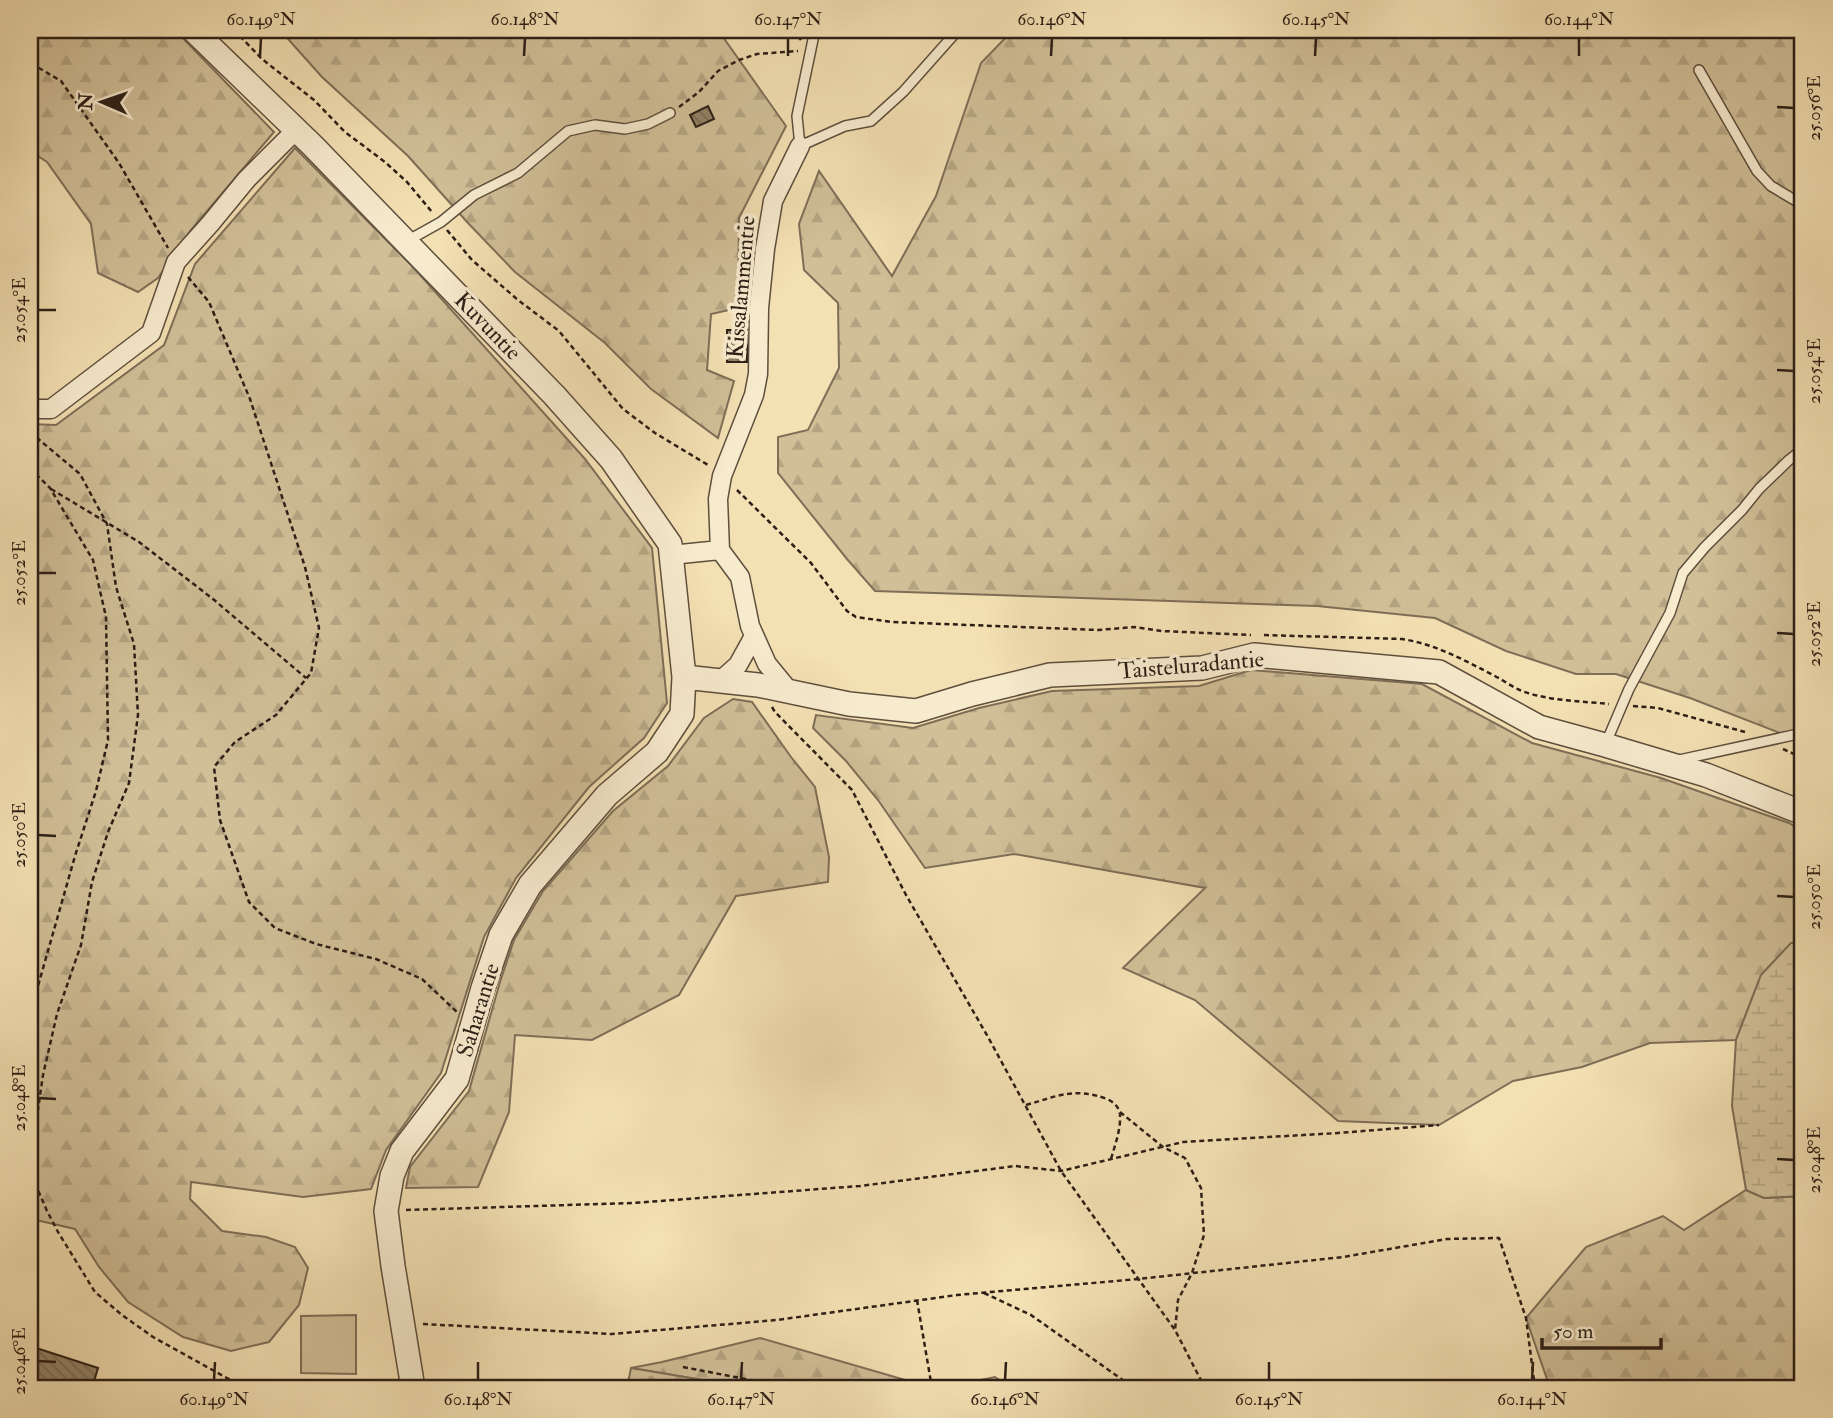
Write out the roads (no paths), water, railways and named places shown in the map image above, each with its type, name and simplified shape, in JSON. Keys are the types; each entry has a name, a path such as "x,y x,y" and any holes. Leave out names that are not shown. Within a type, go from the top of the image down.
{"street":[{"name":"Kuvuntie","path":"193,30 296,130 554,394 611,458 670,544 684,677"},
{"path":"30,409 51,408 151,333 176,262 247,179 296,130"},
{"name":"Kissalammentie","path":"720,550 718,499 722,477 754,395 758,374 759,308 773,201 800,146"},
{"path":"671,555 720,550 740,577 750,626 767,664 790,692"},
{"path":"720,681 738,665 754,636"},
{"name":"Taisteluradantie","path":"684,677 758,685 849,704 916,711 1051,675 1202,668 1254,655 1439,672 1539,727 1706,775 1803,813"},
{"name":"Saharantie","path":"413,1388 386,1211 392,1176 402,1151 457,1079 483,988 502,935 530,885 607,795 657,752 682,713 684,677"}],"lane":[{"path":"815,30 797,116 800,146 845,126 870,121 903,92 958,30"},
{"path":"1699,70 1758,171 1771,186 1803,205"},
{"path":"405,242 441,222 474,195 518,173 568,131 595,125 625,129 648,124 670,113"},
{"path":"1605,745 1622,705 1670,612 1683,573 1759,489 1803,449"},
{"path":"1667,763 1803,733"}]}
